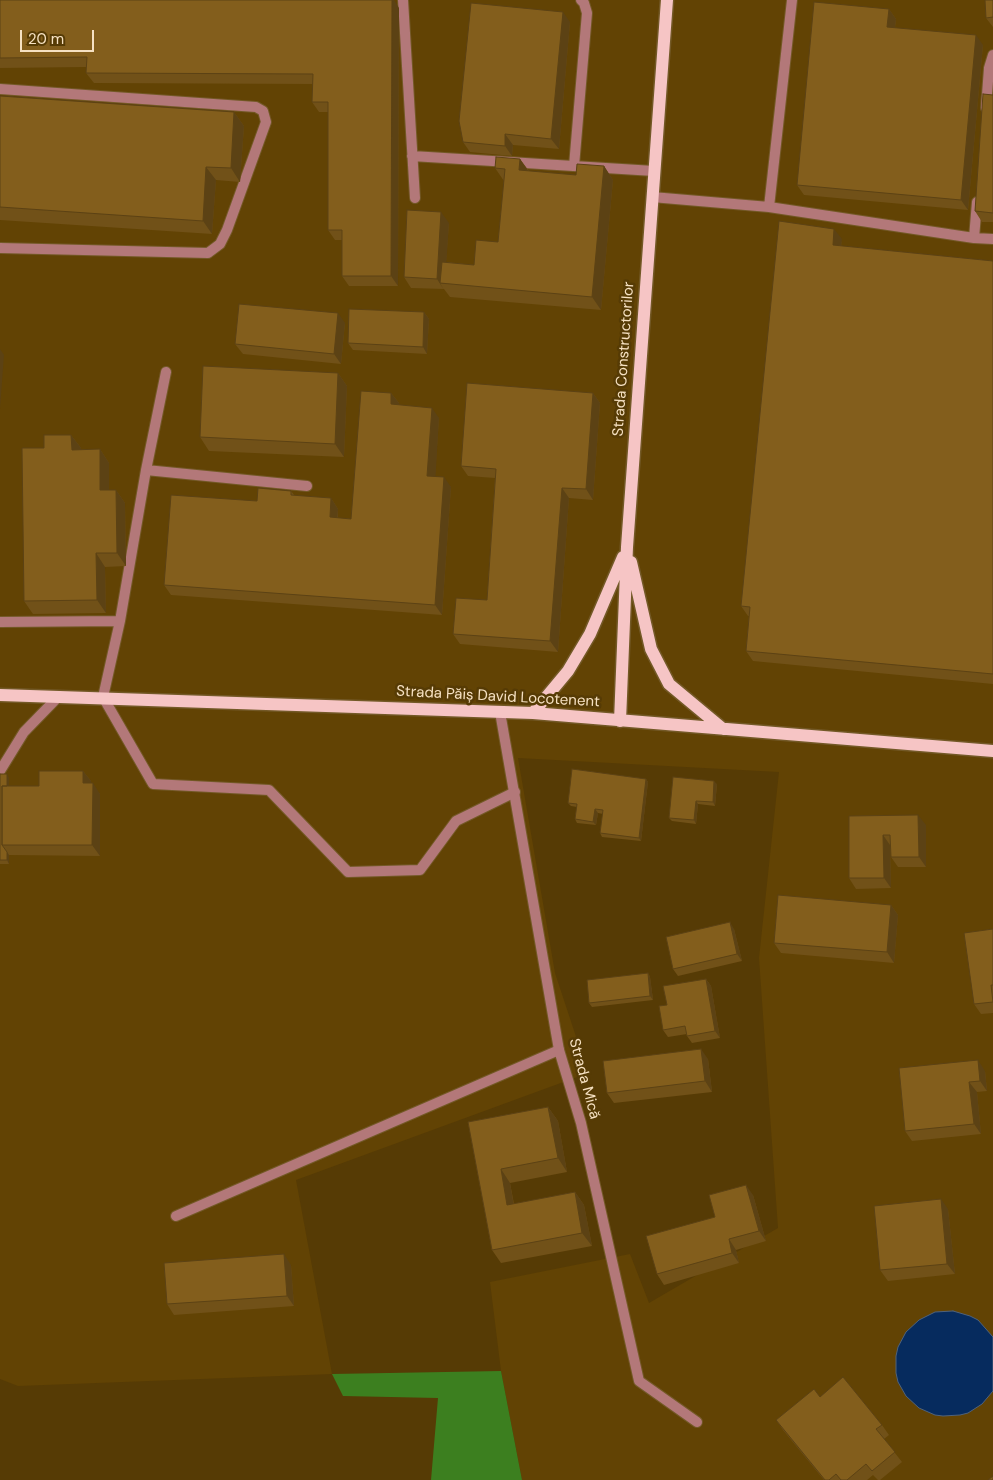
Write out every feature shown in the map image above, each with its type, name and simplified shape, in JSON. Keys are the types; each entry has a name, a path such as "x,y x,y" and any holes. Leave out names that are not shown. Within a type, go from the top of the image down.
{"main road":[{"name":"Strada Constructorilor","path":"620,721 627,547 667,0"},
{"path":"532,713 568,671 590,634 613,584 627,547"},
{"path":"627,547 651,649 669,684 723,729"},
{"name":"Strada Păiș David Locotenent","path":"0,695 532,713 993,751"}],"street":[{"path":"403,0 415,198"},
{"path":"574,166 587,13 581,0"},
{"path":"769,208 792,0"},
{"path":"985,115 989,68 993,55"},
{"path":"0,89 256,107 263,110 266,122 227,230 220,244 208,253 0,248"},
{"path":"412,156 654,171"},
{"path":"974,238 978,191"},
{"path":"652,197 769,208 974,238 993,239"},
{"path":"166,372 146,470 120,621 103,697 153,784 269,790 348,872 420,870 456,821 515,792"},
{"path":"146,470 307,486"},
{"path":"0,622 120,621"},
{"path":"0,771 24,732 59,696"},
{"name":"Strada Mică","path":"500,712 559,1050 581,1123 639,1381 697,1422"},
{"path":"176,1216 559,1050"}],"shaded area":[{"path":"0,0 993,0 993,1480 522,1480 501,1371 490,1282 630,1254 649,1303 778,1228 759,958 779,772 518,758 555,973 588,1073 296,1180 332,1374 18,1386 0,1379"}],"green space":[{"path":"501,1371 522,1480 431,1480 438,1398 343,1396 332,1374"}],"water":[{"path":"953,1311 978,1320 993,1337 993,1391 982,1404 968,1413 960,1415 935,1415 919,1408 906,1396 898,1382 896,1356 898,1347 906,1332 919,1320 935,1312"}],"building":[{"path":"0,0 392,0 391,276 342,276 342,230 328,230 328,102 312,102 313,74 86,73 87,57 0,58"},
{"path":"985,0 993,0 993,17 986,18"},
{"path":"814,2 889,9 887,27 976,35 961,200 797,185"},
{"path":"471,3 563,12 551,139 505,134 505,146 463,142 459,121"},
{"path":"983,94 993,95 993,213 975,211"},
{"path":"0,96 234,112 231,168 206,167 203,221 0,207"},
{"path":"496,157 520,159 519,170 576,175 577,164 604,166 592,297 440,283 442,262 474,265 476,240 498,242 505,169 495,168"},
{"path":"407,210 441,212 437,279 404,277"},
{"path":"779,221 834,229 833,245 993,261 993,674 746,651 750,607 741,606"},
{"path":"239,304 338,313 334,354 235,344"},
{"path":"349,309 424,312 423,347 348,343"},
{"path":"203,366 338,373 335,444 200,437"},
{"path":"467,383 593,393 586,489 562,488 550,641 453,634 456,598 487,600 496,469 461,466"},
{"path":"361,391 391,393 391,404 432,408 427,476 444,477 435,605 164,585 171,495 257,501 258,488 291,491 291,495 331,498 330,517 351,519"},
{"path":"44,435 71,435 72,450 100,449 100,490 116,490 117,553 96,553 97,600 24,601 22,448 44,448"},
{"path":"572,769 646,779 639,838 600,833 603,810 595,809 593,822 575,819 577,804 568,803"},
{"path":"39,771 83,771 83,783 93,783 92,845 2,845 2,786 39,786"},
{"path":"0,774 7,774 7,786 2,786 2,845 7,852 7,860 0,860"},
{"path":"673,777 714,781 713,802 696,801 694,820 669,818"},
{"path":"918,815 919,857 891,857 890,835 883,835 884,878 849,878 849,816"},
{"path":"778,895 891,905 887,952 774,943"},
{"path":"730,922 737,954 673,969 666,937"},
{"path":"993,929 993,985 991,985 993,1002 974,1004 964,933"},
{"path":"648,973 650,996 589,1003 587,980"},
{"path":"706,979 715,1031 687,1036 685,1026 663,1030 659,1006 667,1005 663,986"},
{"path":"701,1049 705,1081 607,1093 603,1061"},
{"path":"978,1060 980,1081 969,1082 974,1124 905,1131 899,1068"},
{"path":"548,1107 558,1158 501,1169 507,1205 575,1192 582,1233 492,1250 468,1122"},
{"path":"746,1185 759,1231 729,1239 732,1253 657,1274 646,1236 715,1217 709,1195"},
{"path":"941,1199 947,1264 880,1270 874,1206"},
{"path":"284,1254 287,1296 167,1304 164,1263"},
{"path":"843,1377 882,1425 876,1429 895,1452 872,1471 866,1464 847,1480 841,1480 836,1474 829,1480 825,1480 776,1420 814,1389 820,1397"}]}
